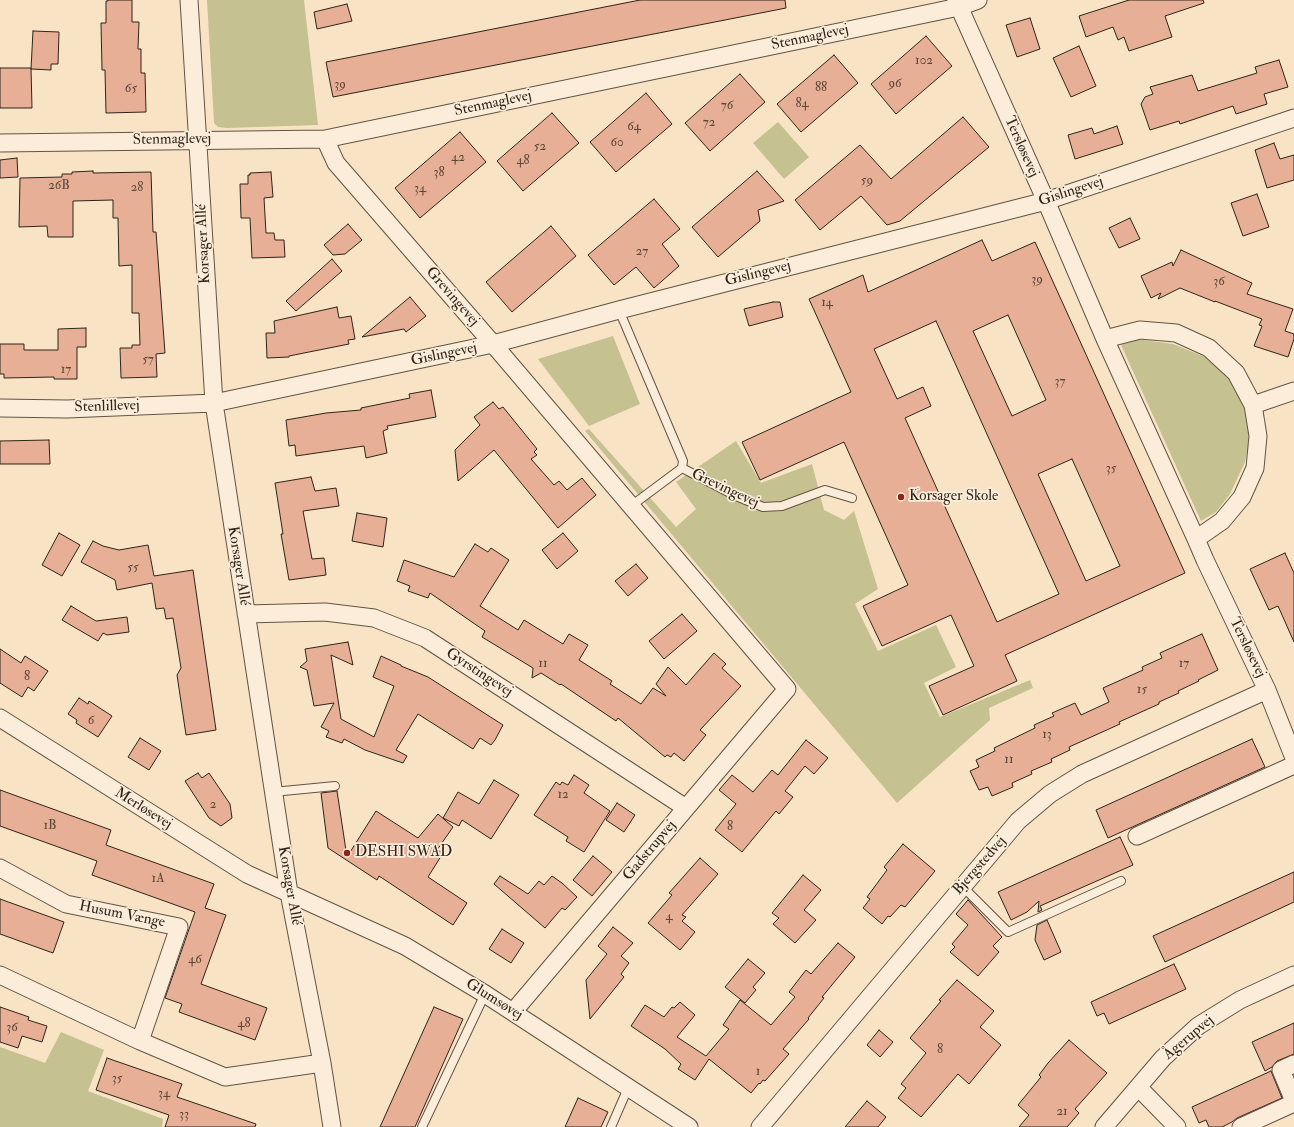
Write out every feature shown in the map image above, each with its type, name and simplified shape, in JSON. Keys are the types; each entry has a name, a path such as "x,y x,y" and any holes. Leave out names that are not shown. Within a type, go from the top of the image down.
{"street":[{"name":"Korsager Allé","path":"189,0 214,403 289,893 322,1063 332,1127"},
{"name":"Stenmaglevej","path":"0,143 198,139 325,139 957,3 978,0"},
{"name":"Tersløsevej","path":"957,3 1046,201 1105,339 1205,560 1267,690 1294,758"},
{"name":"Gislingevej","path":"214,403 493,344 619,310 1046,201 1294,118"},
{"name":"Grevingevej","path":"325,139 336,163 493,344 787,689"},
{"path":"1105,339 1140,330 1176,333 1209,348 1236,373 1253,405 1258,436 1255,468 1242,497 1222,521 1196,539"},
{"path":"1253,405 1294,391"},
{"name":"Stenlillevej","path":"0,408 67,408 214,403"},
{"name":"Gyrstingevej","path":"246,614 325,612 374,618 425,638 686,808"},
{"name":"Gadstrupvej","path":"513,1012 787,689"},
{"name":"Bjergstedvej","path":"760,1127 1018,821 1050,794 1082,774 1267,690"},
{"name":"Merløsevej","path":"1,722 247,874 289,893"},
{"path":"1137,836 1294,765"},
{"name":"Husum Vænge","path":"0,868 66,904 180,927 140,1041"},
{"name":"Glumsøvej","path":"289,893 405,946 485,994 689,1127"},
{"path":"0,975 140,1041 225,1077 322,1063"},
{"name":"Ågerupvej","path":"1104,1127 1163,1058 1198,1026 1240,1000 1294,975"},
{"path":"1241,1127 1294,1102 1281,1070 1294,1064"},
{"path":"1138,1087 1177,1127"}],"lane":[{"path":"619,310 683,461 682,468"},
{"name":"Grevingevej","path":"631,506 682,468 736,496 763,507 782,506 825,490 852,498"},
{"path":"273,792 335,786"},
{"path":"962,886 1008,932 1121,881"},
{"path":"422,1127 485,994"},
{"path":"611,1127 628,1088"}],"shaded area":[{"path":"207,0 304,0 318,125 227,128 218,127 214,123"},
{"path":"778,122 809,157 784,179 753,143"},
{"path":"613,336 640,404 589,426 538,359"},
{"path":"1136,339 1173,344 1205,357 1229,378 1244,408 1250,437 1245,462 1230,494 1216,512 1201,521 1121,345"},
{"path":"589,429 676,527 696,509 676,482 736,441 761,483 812,464 824,510 844,520 854,511 878,589 855,604 878,651 936,625 956,667 924,683 940,717 1030,680 1033,688 989,708 990,720 897,803 585,431"},
{"path":"61,1032 104,1050 88,1091 163,1119 162,1127 0,1127 0,1047 45,1063"}],"building":[{"path":"132,0 132,22 139,22 138,49 141,49 141,73 145,73 146,112 106,113 105,70 102,70 101,23 106,23 106,1"},
{"path":"640,0 785,0 786,8 333,97 326,62"},
{"path":"1129,0 1203,0 1204,3 1165,16 1172,37 1129,51 1124,37 1118,40 1113,27 1086,37 1079,16"},
{"path":"347,4 352,21 317,29 314,12"},
{"path":"1030,18 1040,49 1017,57 1006,25"},
{"path":"33,31 59,32 58,64 51,64 51,70 31,69"},
{"path":"926,36 952,66 896,114 871,84"},
{"path":"1079,46 1096,86 1071,97 1053,58"},
{"path":"834,55 858,83 801,132 777,104"},
{"path":"1279,60 1288,87 1264,94 1267,104 1236,114 1233,106 1180,124 1179,121 1150,130 1141,104 1145,97 1153,94 1150,87 1192,75 1198,91 1257,73 1255,67"},
{"path":"0,68 31,68 32,108 0,108"},
{"path":"740,74 765,102 710,151 685,123"},
{"path":"646,93 672,124 616,172 590,142"},
{"path":"552,113 579,143 523,191 497,161"},
{"path":"963,117 989,147 900,221 887,225 861,196 820,230 795,200 860,145 891,179"},
{"path":"1117,126 1123,144 1075,159 1068,135 1092,128 1094,134"},
{"path":"460,132 486,162 420,218 395,188"},
{"path":"1274,143 1280,159 1294,155 1294,180 1267,188 1255,150"},
{"path":"17,158 18,177 0,178 0,160"},
{"path":"93,171 93,173 151,172 153,232 156,232 165,353 156,354 157,377 121,378 120,348 132,348 132,345 140,345 139,313 132,313 132,265 119,266 118,218 113,218 113,200 73,201 73,237 48,237 47,226 19,227 20,178 62,177 62,174 72,174 72,172"},
{"path":"757,171 784,201 758,210 760,221 718,257 692,227"},
{"path":"271,172 273,197 264,198 266,233 274,233 275,240 284,240 285,257 252,258 250,218 241,218 240,184 248,184 248,175 250,175 250,173"},
{"path":"1257,194 1269,227 1243,236 1231,203"},
{"path":"654,199 680,229 662,244 679,266 654,288 636,267 614,285 588,255"},
{"path":"1130,218 1140,239 1119,248 1109,228"},
{"path":"348,224 362,240 345,254 333,255 324,245"},
{"path":"551,226 576,256 512,312 486,282"},
{"path":"982,240 992,261 1035,242 1185,573 1005,655 1017,681 943,715 929,686 974,666 951,615 882,646 863,606 908,585 844,442 760,480 742,442 851,392 809,299 863,275 868,292","holes":["1008,315 1046,400 1012,416 973,331","936,321 1059,594 997,622 905,418 931,406 923,387 897,399 874,349","1072,459 1120,566 1086,581 1038,474"]},
{"path":"1181,250 1252,283 1247,294 1293,309 1285,331 1294,334 1294,339 1288,357 1254,346 1262,326 1259,325 1262,319 1180,288 1158,299 1161,293 1151,298 1141,276 1172,262 1173,266"},
{"path":"332,259 342,271 296,311 286,301"},
{"path":"410,297 426,316 406,332 404,329 362,337"},
{"path":"773,302 780,302 783,317 749,326 744,309"},
{"path":"337,307 339,318 351,316 355,339 348,340 349,344 289,357 267,358 266,333 275,333 274,321"},
{"path":"86,328 86,347 77,347 77,379 54,379 54,377 4,378 4,374 0,374 0,344 24,344 24,350 58,350 58,329"},
{"path":"431,390 436,417 387,426 388,429 383,431 387,453 366,458 364,446 296,456 295,445 289,446 286,420 326,413 361,410 361,408 410,398 409,394"},
{"path":"493,402 499,409 503,407 537,449 534,452 537,455 531,459 554,485 559,481 567,490 582,478 596,495 558,528 494,450 458,481 455,450 480,425 474,417"},
{"path":"49,440 50,464 0,464 0,441"},
{"path":"311,477 315,491 336,488 339,506 303,511 312,559 324,558 326,575 289,580 281,534 283,534 275,483"},
{"path":"357,513 387,518 383,547 352,541"},
{"path":"59,533 80,545 62,576 42,565"},
{"path":"563,533 578,551 557,569 542,550"},
{"path":"93,541 103,546 119,550 148,545 154,576 193,570 216,730 186,735 177,675 181,668 173,618 166,619 164,608 156,609 152,583 117,590 115,580 81,562"},
{"path":"475,544 488,552 491,548 509,560 480,606 518,630 524,620 563,644 569,634 588,645 579,660 612,681 610,684 641,704 653,688 666,696 656,684 668,667 686,685 714,653 726,664 722,668 741,686 700,730 706,735 684,761 674,753 671,757 667,755 665,757 618,718 616,721 561,684 560,685 541,673 532,678 533,668 482,637 485,631 430,593 428,598 408,591 410,586 397,581 404,560 454,577"},
{"path":"1285,553 1294,573 1294,642 1278,606 1269,610 1250,569"},
{"path":"636,564 648,578 628,596 615,581"},
{"path":"71,606 96,621 127,617 129,632 107,635 103,633 98,641 62,620"},
{"path":"682,614 697,631 664,659 649,641"},
{"path":"1202,634 1218,670 1178,691 1179,693 1159,702 1159,704 1119,722 1120,724 1069,747 1070,750 1051,759 1052,762 1031,771 1032,774 1012,783 1013,787 992,796 988,787 979,790 970,771 979,767 976,760 995,751 994,748 1035,728 1034,725 1054,716 1052,713 1075,703 1081,715 1109,702 1103,688 1143,670 1142,667 1162,658 1160,653"},
{"path":"348,642 353,665 331,655 341,719 374,737 394,686 373,677 381,656 428,677 503,725 495,740 491,745 480,738 473,749 418,714 396,750 407,756 403,763 365,750 344,739 342,743 326,737 329,731 321,727 334,703 314,706 307,670 300,667 307,661 305,649"},
{"path":"0,649 21,663 25,656 48,671 34,691 28,687 22,697 0,683"},
{"path":"79,698 88,704 89,701 112,716 98,737 76,723 77,720 68,714"},
{"path":"140,738 161,751 149,770 128,757"},
{"path":"1252,739 1265,767 1108,838 1096,810"},
{"path":"806,740 828,758 814,774 805,766 785,791 793,797 779,814 776,811 742,852 715,830 736,804 719,790 732,775 753,792 772,770 778,775"},
{"path":"198,773 202,778 209,773 230,804 232,818 221,826 209,818 185,781"},
{"path":"574,775 589,785 584,793 610,811 584,852 566,841 568,837 534,815 556,782 560,785 562,782 568,785"},
{"path":"494,780 519,795 491,839 462,820 459,826 443,818 458,792 479,804"},
{"path":"0,790 111,830 106,845 214,884 205,908 226,915 201,984 267,1008 255,1040 179,1012 182,1004 165,998 195,912 92,875 97,861 0,826"},
{"path":"337,791 347,857 376,811 418,838 438,814 453,827 437,850 443,853 428,877 467,903 453,925 379,876 377,880 328,848 321,793"},
{"path":"617,803 635,815 624,832 606,820"},
{"path":"1120,837 1133,865 1040,906 1042,910 1038,912 1039,901 1027,912 1011,920 998,892"},
{"path":"903,844 935,871 905,907 901,905 890,917 888,916 882,924 863,908 870,899 867,897 887,870 884,867"},
{"path":"593,856 612,872 592,896 573,880"},
{"path":"700,858 718,874 682,915 686,917 682,921 695,932 680,950 648,923 672,895 669,893"},
{"path":"1294,872 1294,902 1165,962 1153,936"},
{"path":"803,875 821,890 804,910 816,920 795,943 773,924 779,918 772,913"},
{"path":"500,876 528,894 539,881 544,885 552,876 577,897 565,910 562,908 545,928 494,884"},
{"path":"0,899 64,922 53,953 0,934"},
{"path":"968,900 1002,937 993,946 999,952 978,976 950,952 955,947 952,944 968,925 956,914"},
{"path":"1047,920 1061,952 1044,960 1035,940 1037,925"},
{"path":"613,927 633,943 621,956 629,963 621,974 624,977 590,1019 586,980 607,954 598,946"},
{"path":"502,929 524,943 511,963 489,949"},
{"path":"838,943 855,957 822,997 824,998 808,1018 809,1019 783,1049 789,1054 765,1081 763,1080 760,1084 759,1083 751,1093 709,1059 695,1080 678,1069 681,1064 665,1049 631,1026 645,1005 664,1017 672,1007 674,1008 680,1002 695,1015 677,1037 706,1056 729,1029 723,1025 740,1000 771,1025 795,997 789,992 806,970 811,974"},
{"path":"748,959 765,973 753,987 756,990 745,1003 725,987"},
{"path":"1174,964 1186,989 1109,1024 1104,1013 1097,1016 1091,1002"},
{"path":"957,980 994,1011 980,1027 1001,1045 969,1084 958,1074 921,1117 898,1098 906,1088 901,1084 926,1053 910,1038 941,1001 939,1000"},
{"path":"0,1007 29,1017 28,1020 47,1026 42,1042 22,1036 18,1048 0,1042"},
{"path":"434,1007 463,1019 415,1127 380,1127"},
{"path":"1294,1023 1294,1054 1277,1061 1272,1067 1265,1071 1252,1042"},
{"path":"879,1030 893,1042 880,1057 867,1045"},
{"path":"1069,1040 1107,1073 1075,1109 1079,1113 1067,1127 1019,1127 1029,1115 1018,1105 1041,1077 1039,1075 1048,1063"},
{"path":"107,1058 182,1084 177,1097 256,1124 255,1127 165,1127 169,1115 96,1090"},
{"path":"1271,1071 1282,1098 1237,1118 1222,1127 1209,1127 1206,1120 1199,1123 1192,1107"},
{"path":"578,1098 608,1112 601,1127 565,1127"},
{"path":"867,1101 886,1117 878,1127 845,1127"}],"place":[{"name":"Korsager Skole","path":"901,497"},
{"name":"DESHI SWAD","path":"347,853"}]}
